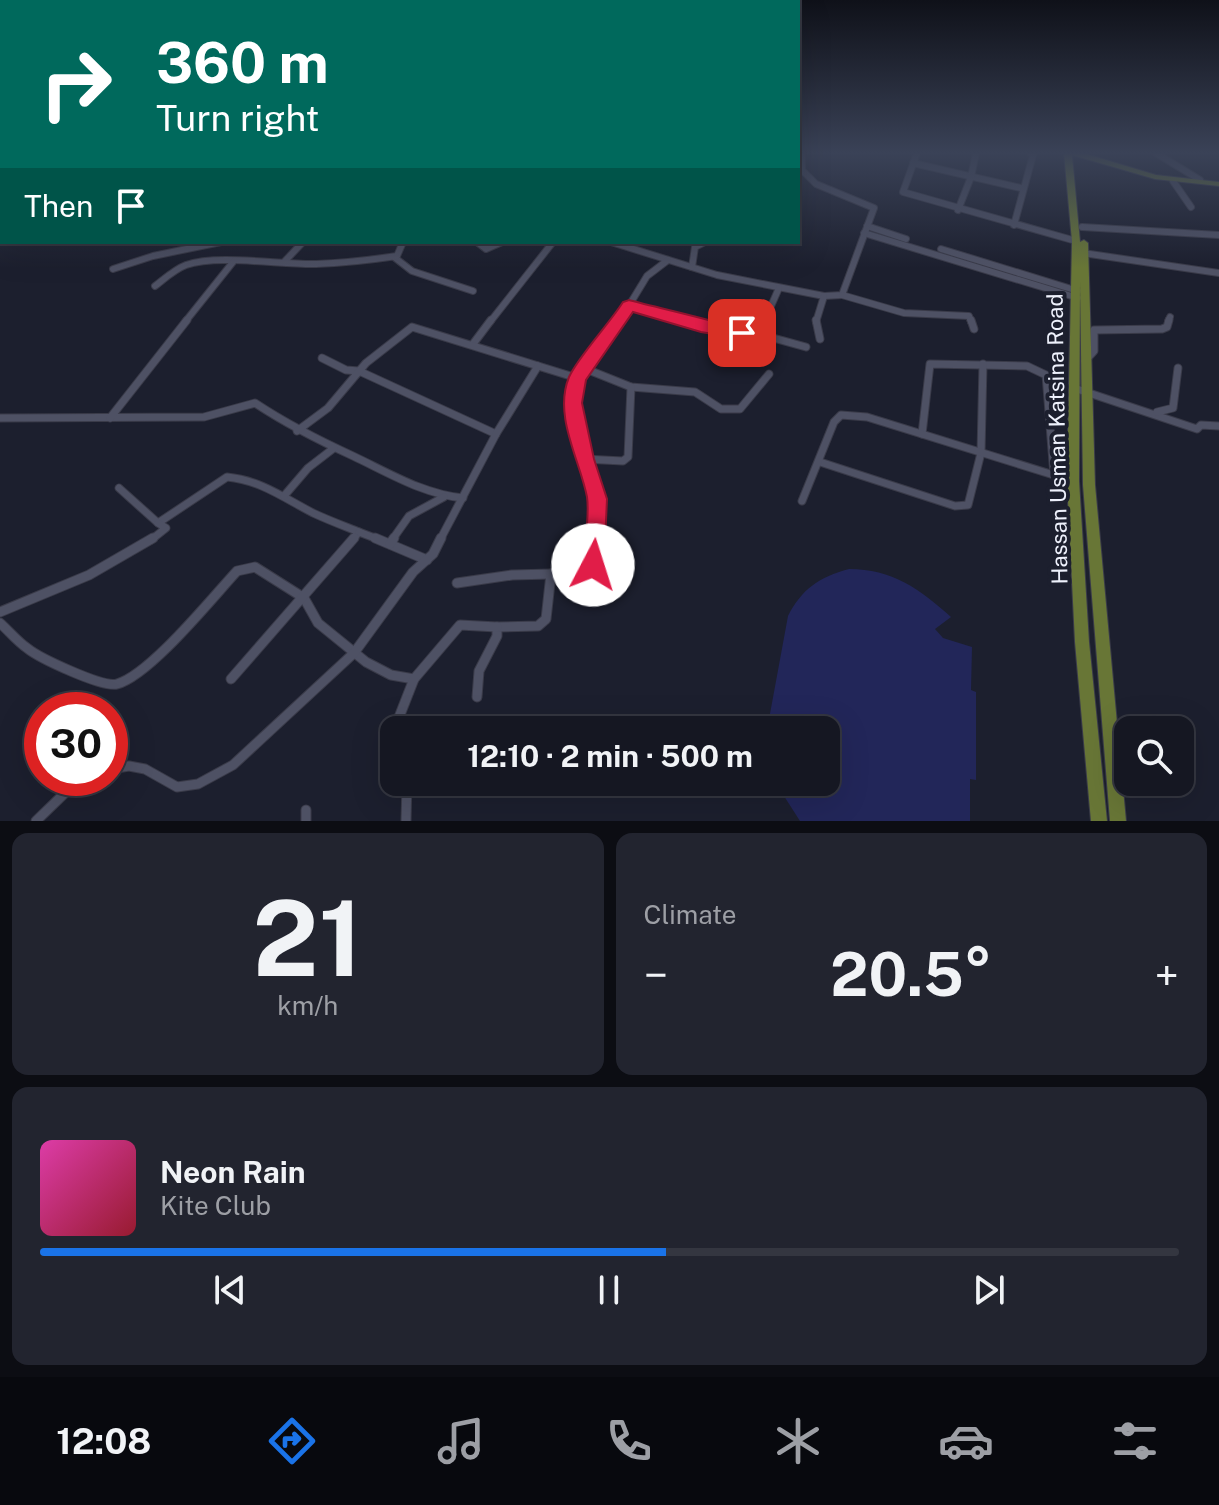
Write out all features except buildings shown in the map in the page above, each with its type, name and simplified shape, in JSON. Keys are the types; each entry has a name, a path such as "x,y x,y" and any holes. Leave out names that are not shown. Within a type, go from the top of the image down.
{"main road":[{"name":"Hassan Usman Katsina Road","path":"1078,191 1080,390 1118,821"},
{"name":"Hassan Usman Katsina Road","path":"1079,191 1080,247"},
{"name":"Hassan Usman Katsina Road","path":"1079,295 1085,361 1073,481 1082,642 1099,821"}],"street":[{"path":"835,191 873,206 874,210 842,295"},
{"path":"903,191 1080,247 1219,273"},
{"path":"958,210 965,191"},
{"path":"1014,225 1020,191"},
{"path":"1180,191 1191,207"},
{"path":"1082,227 1219,235"},
{"path":"866,229 1079,295"},
{"path":"113,269 153,256 211,244"},
{"path":"285,261 301,244"},
{"path":"155,286 182,266 285,261 315,264 394,257 401,252 403,244"},
{"path":"480,244 486,249 497,244"},
{"path":"473,344 551,244"},
{"path":"617,244 692,267 779,288 824,296 842,295 894,313 969,316 974,329"},
{"path":"692,267 695,247 701,244"},
{"path":"394,257 412,271 473,291"},
{"path":"457,583 512,575 551,574 593,565 597,499 584,459 573,403 577,378 654,271 668,260"},
{"path":"110,418 233,262"},
{"path":"758,336 779,288"},
{"path":"820,339 815,325 824,296"},
{"path":"629,306 701,326 806,347"},
{"path":"1085,361 1094,351 1094,330 1162,329 1167,327 1170,317"},
{"path":"297,431 328,408 359,371 412,327 577,378"},
{"path":"322,358 346,370 359,371 496,434"},
{"path":"922,434 930,364 1027,366 1046,375 1054,475"},
{"path":"820,462 963,507 968,505 981,453 983,364"},
{"path":"128,766 150,768 177,787 213,778 262,739 354,653 413,572 427,560 496,434 538,366"},
{"path":"1154,412 1173,408 1178,368"},
{"path":"586,369 631,387 695,392 721,409 733,410 740,409 769,374"},
{"path":"584,459 623,461 628,457 631,387"},
{"path":"1080,390 1154,412 1197,429 1201,425 1219,426"},
{"path":"0,418 204,417 255,403 297,431 382,473 444,496 463,498"},
{"path":"802,501 834,422 841,415 867,417 1073,481"},
{"path":"284,496 308,468 334,448"},
{"path":"158,523 227,477 254,481 359,532 427,560"},
{"path":"0,612 119,559 166,528 119,488"},
{"path":"390,544 409,516 444,496"},
{"path":"231,679 359,532"},
{"path":"0,623 29,650 99,682 115,685 133,676 160,653 237,571 255,567 304,598 318,623 354,653 391,675 414,679"},
{"path":"399,716 414,679 460,625 538,626 546,619 551,574"},
{"path":"477,697 479,671 497,636 497,627"},
{"path":"36,821 62,796"},
{"path":"406,821 407,796"}],"shaded area":[{"path":"849,569 864,570 904,582 951,617 935,629 943,638 972,647 971,690 976,692 976,780 970,779 970,821 800,821 784,796 840,796 840,716 770,716 788,616 812,585"}],"route":[{"path":"593,565 597,542 597,499 584,459 573,403 577,378 617,327 629,306 701,326 742,333"}]}
